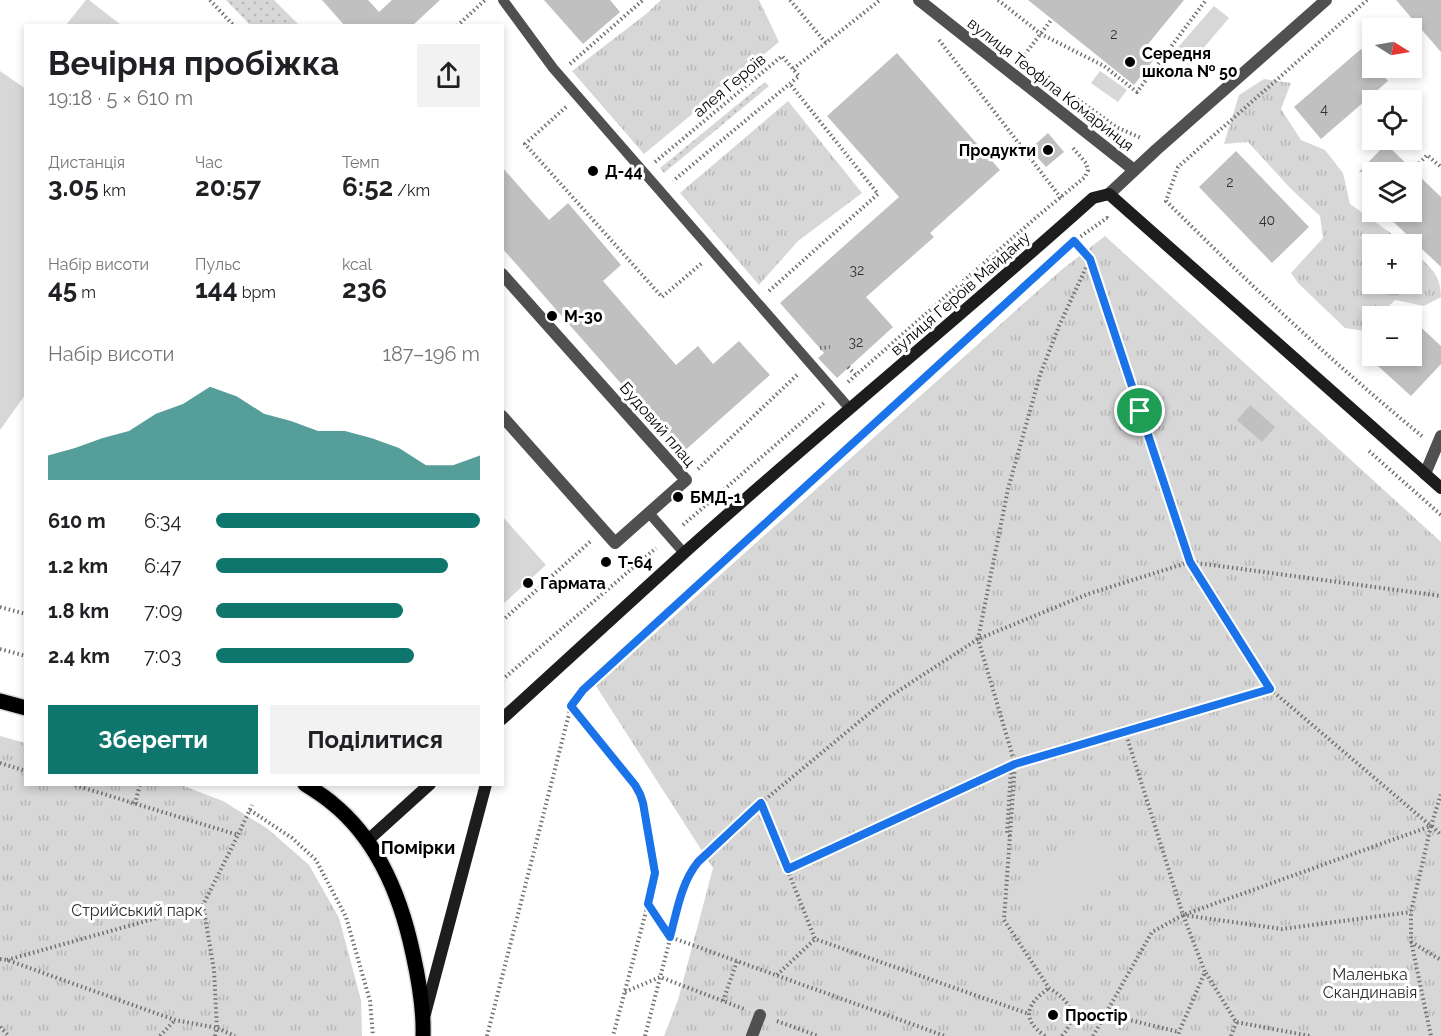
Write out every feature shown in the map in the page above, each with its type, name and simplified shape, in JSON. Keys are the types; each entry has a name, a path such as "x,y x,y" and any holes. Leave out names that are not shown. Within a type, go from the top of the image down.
{"main road":[{"name":"вулиця Героїв Майдану","path":"504,719 684,553 1093,198 1109,194"},
{"path":"1109,194 1441,488"},
{"path":"0,701 24,707"},
{"path":"308,786 332,802 350,820 380,860 392,883 408,929 418,975 424,1018 423,1036"},
{"path":"367,841 428,786"},
{"path":"424,1018 485,786"}],"street":[{"path":"1109,194 1326,0"},
{"name":"вулиця Теофіла Комаринця","path":"921,1 1134,170"},
{"name":"Будовий плац","path":"504,276 686,480 615,543 603,529"},
{"path":"504,418 603,529"},
{"path":"1425,474 1441,436"},
{"path":"752,1036 760,1015"}],"lane":[{"path":"503,0 559,75 850,409"},
{"path":"648,513 684,553"}],"path":[{"path":"210,0 232,24"},
{"path":"459,24 485,0"},
{"path":"559,75 643,0"},
{"path":"790,0 826,43"},
{"path":"793,69 880,0"},
{"path":"998,0 1041,34 1104,66 1137,92 1206,0"},
{"path":"1368,0 1178,167 1166,201 1216,252 1356,381 1424,438"},
{"path":"1022,58 1052,19"},
{"path":"938,39 1060,198"},
{"name":"алея Героїв","path":"644,172 782,56 799,76 790,84"},
{"path":"661,191 790,84 878,194 757,302"},
{"path":"578,97 525,144 662,297 714,252"},
{"path":"1116,128 1141,138"},
{"path":"504,678 1085,177 1088,170 1086,163 1067,142"},
{"path":"1420,162 1427,155 1441,167"},
{"path":"1065,249 1107,218 1116,226"},
{"path":"1074,241 1090,259 1190,562 1270,689 1441,836"},
{"path":"1062,1036 1070,1023 1072,1012 1068,1003 1049,988 1004,920 1015,764 978,639 1008,489 1040,375 1059,326 1090,259"},
{"path":"487,1036 571,706 583,690 1048,265"},
{"path":"686,480 811,362"},
{"path":"848,367 856,375"},
{"path":"1368,450 1441,515"},
{"path":"504,619 603,529"},
{"path":"645,1036 684,885 690,871 761,803 889,697 978,639 1088,594 1190,562 1441,596"},
{"path":"0,607 24,613"},
{"path":"0,649 24,655"},
{"path":"788,869 1015,764 1270,689"},
{"path":"571,706 640,794 655,873 613,1036"},
{"path":"1125,731 1183,915 1205,972 1236,1022 1310,1036"},
{"path":"0,763 24,770"},
{"path":"77,786 238,835"},
{"path":"135,804 140,786"},
{"path":"1431,1036 1411,941 1411,912 1431,826 1441,794"},
{"path":"761,803 814,939"},
{"path":"215,1036 217,1028 214,970 203,905 251,808 292,838 316,860 346,917 370,1001 373,1036"},
{"path":"1093,1036 1152,932 1183,915 1431,826"},
{"path":"648,904 670,937 945,1036"},
{"path":"7,960 203,905"},
{"path":"1183,915 1282,929 1411,912"},
{"path":"777,975 814,939"},
{"path":"814,939 1029,1014"},
{"path":"1411,941 1441,960"},
{"path":"0,959 175,1020 217,1028 235,1036"},
{"path":"625,992 660,977 723,1001 737,961"},
{"path":"1105,1014 1179,1034 1205,972"},
{"path":"1045,1036 1036,1030 1029,1020 1029,1014 1031,1005 1049,988"},
{"path":"160,1036 175,1020"},
{"path":"1231,1036 1236,1022"},
{"path":"0,1027 9,1036"}],"green space":[{"path":"86,0 89,0 120,24 67,24"},
{"path":"226,0 274,0 298,24 249,24"},
{"path":"661,0 759,0 779,42 644,154 572,71"},
{"path":"1214,6 1229,18 1189,65 1174,52"},
{"path":"0,71 24,88 24,396 0,430"},
{"path":"1100,71 1127,90 1118,102 1091,83"},
{"path":"1264,79 1291,83 1281,109 1301,140 1325,150 1343,173 1350,204 1362,213 1362,222 1375,222 1392,234 1362,234 1362,294 1422,294 1422,260 1436,276 1441,297 1424,306 1395,300 1389,306 1362,306 1362,331 1345,328 1298,283 1291,273 1323,238 1320,216 1290,188 1248,142 1224,144 1239,95"},
{"path":"765,82 769,86 664,173 660,168"},
{"path":"788,101 862,193 798,241 759,285 680,193"},
{"name":"Маленька Скандинавія","path":"1105,236 1441,542 1441,1036 664,1036 678,1000 713,868 596,686 1060,271"},
{"path":"504,518 546,565 504,603"},
{"name":"Стрийський парк","path":"0,736 24,743 24,786 184,786 223,801 268,829 309,865 339,918 361,1000 362,1036 0,1036"},
{"path":"1088,821 1126,863 1052,932 1013,890"}],"building":[{"path":"322,0 368,0 379,12 392,0 440,0 414,24 343,24"},
{"path":"544,0 610,0 620,12 583,44"},
{"path":"1028,0 1184,0 1144,49 1155,58 1134,85"},
{"path":"1396,0 1441,0 1441,52 1422,30 1422,18 1412,18"},
{"path":"1361,49 1362,78 1385,78 1388,81 1378,90 1362,90 1362,104 1321,139 1294,107"},
{"path":"897,53 1000,170 930,233 934,237 866,297 893,327 837,378 818,358 824,353 780,303 899,197 827,116"},
{"path":"1048,133 1064,152 1046,167 1030,149"},
{"path":"1380,150 1392,150 1405,162 1369,162"},
{"path":"1236,151 1309,227 1272,263 1199,187"},
{"path":"504,169 549,220 568,203 621,265 603,281 676,365 698,346 713,364 739,341 770,375 682,453 504,250"},
{"path":"1422,179 1441,197 1441,267 1422,249 1422,234 1406,234 1394,222 1422,222"},
{"path":"1422,328 1441,346 1441,364 1411,396 1378,366 1422,366"},
{"path":"1250,405 1275,427 1262,442 1237,420"}],"place":[{"name":"Середня школа № 50","path":"1130,62"},
{"name":"Продукти","path":"1048,150"},
{"name":"Д-44","path":"593,171"},
{"name":"М-30","path":"552,316"},
{"name":"БМД-1","path":"678,497"},
{"name":"Т-64","path":"606,562"},
{"name":"Гармата","path":"528,583"},
{"name":"Простір","path":"1053,1015"}],"district":[{"name":"Помірки","path":"418,848"}],"route":[{"path":"1074,241 1090,259 1140,411 1190,562 1270,689 1015,764 788,869 761,803 690,871 670,937 648,904 655,867 640,794 571,706 583,690 1074,241"}]}
